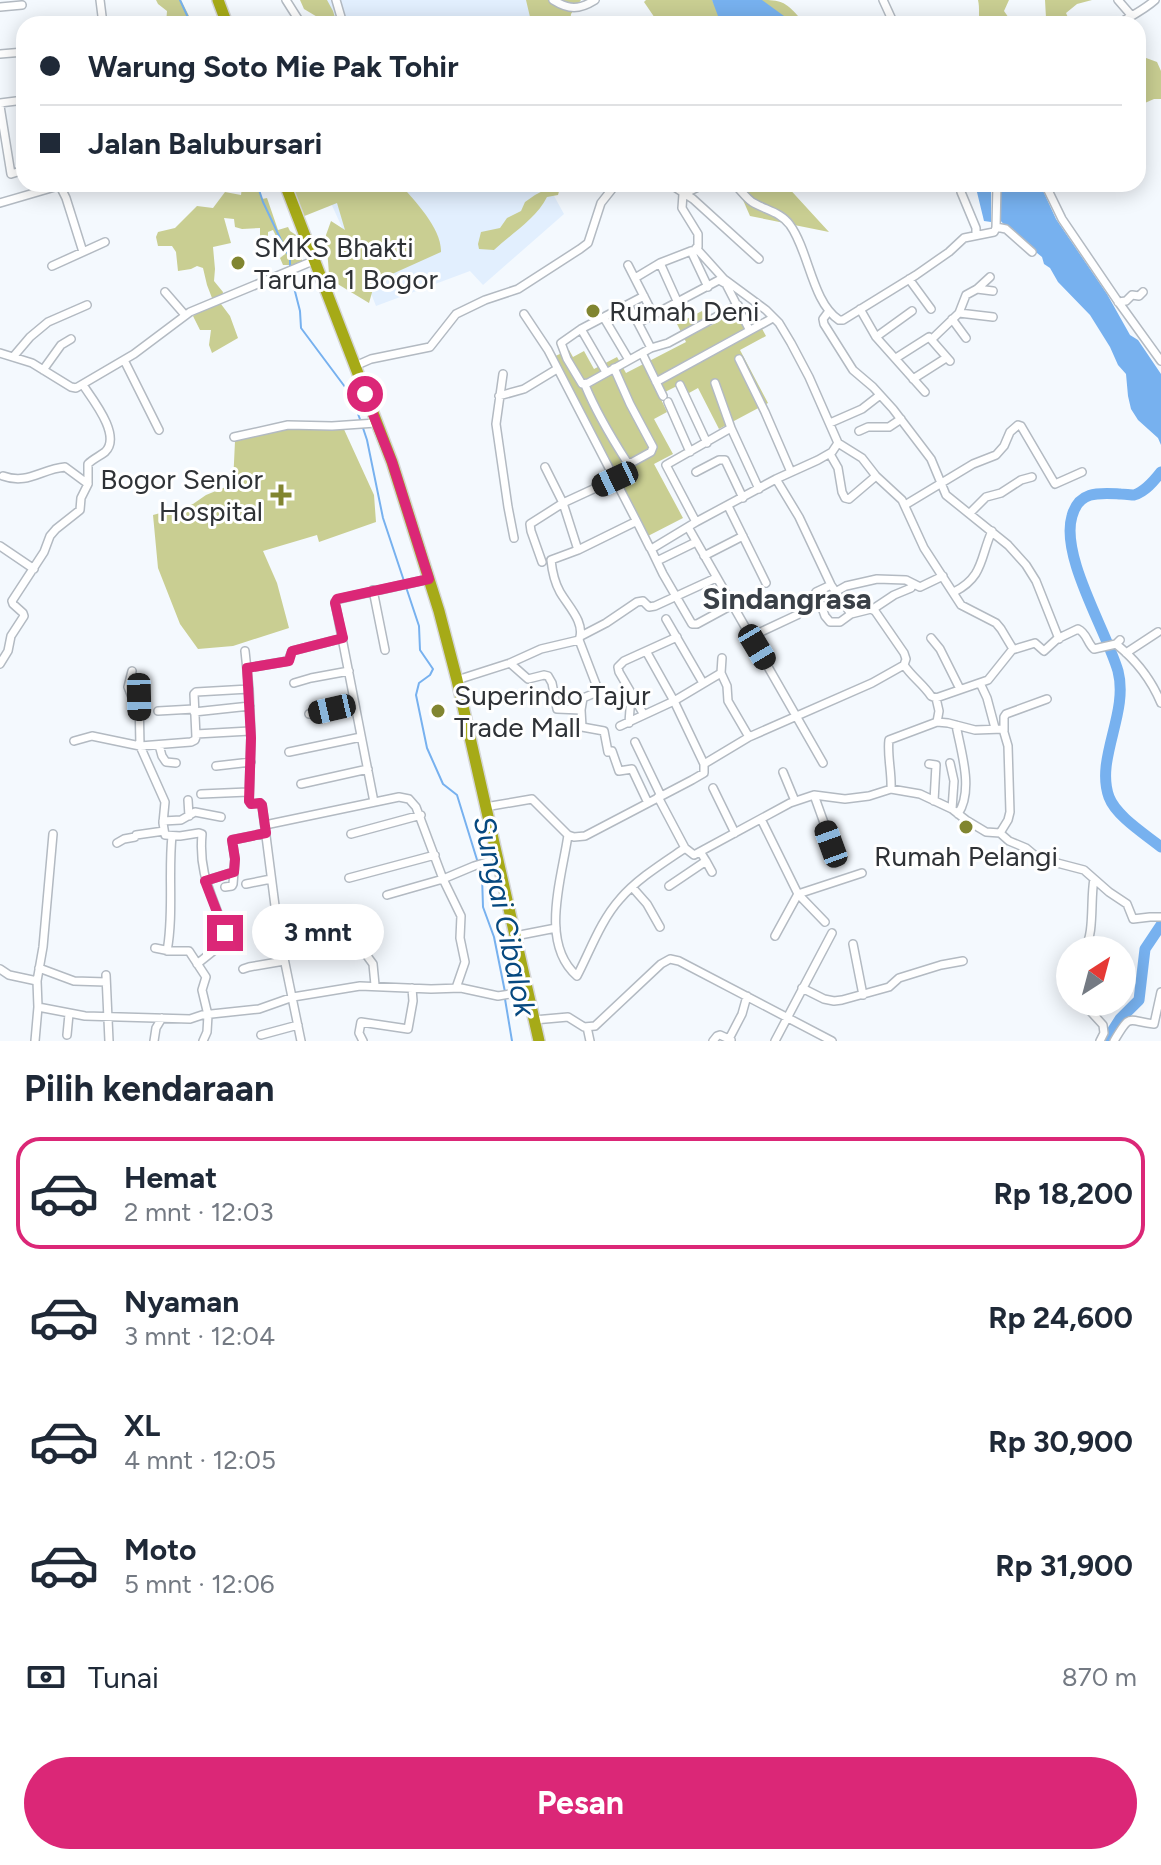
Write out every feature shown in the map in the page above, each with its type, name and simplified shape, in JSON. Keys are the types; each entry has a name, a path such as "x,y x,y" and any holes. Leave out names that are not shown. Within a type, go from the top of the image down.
{"highway":[{"path":"287,192 308,263 354,366 365,423 392,462 429,579 457,680 539,1041"}],"street":[{"path":"553,0 564,7 580,7 595,0"},
{"path":"1118,0 1131,15 1155,0"},
{"path":"0,7 22,5"},
{"path":"0,104 11,174 16,172"},
{"path":"0,203 38,192"},
{"path":"64,192 83,252"},
{"path":"354,366 375,358 430,347 456,314 481,301 518,289 580,249 588,243 602,200 609,192"},
{"path":"680,192 693,199 759,259"},
{"path":"683,194 687,192"},
{"path":"742,192 751,201 789,222 820,296 829,311 841,320 909,279 964,238 992,233 996,226 997,192"},
{"path":"961,192 976,235"},
{"path":"1049,192 1062,219 1161,361"},
{"path":"635,278 660,263 698,247 698,235 682,208 683,194"},
{"path":"996,226 1006,229 1032,252"},
{"path":"52,266 105,242"},
{"path":"694,250 708,287"},
{"path":"694,250 724,279 779,323 838,443 862,458 905,505 924,548 962,606 986,616 999,626 1013,649"},
{"path":"0,353 25,360 76,388 124,360 185,315 308,263"},
{"path":"660,263 678,303"},
{"path":"628,265 654,316"},
{"path":"932,339 955,316 964,297 990,277"},
{"path":"909,279 931,309"},
{"path":"638,323 723,281 749,329"},
{"path":"977,289 993,291"},
{"path":"165,292 185,315"},
{"path":"1118,302 1143,292"},
{"path":"614,368 653,447 651,452 631,463 627,462 608,432 561,345 581,329 644,296"},
{"path":"13,357 48,322 87,305"},
{"path":"628,305 651,348"},
{"path":"585,385 738,305"},
{"path":"860,309 876,337 925,392"},
{"path":"829,311 823,319 824,324 853,370 880,395 931,459 948,498 1018,554 1033,575 1059,639"},
{"path":"876,337 912,311"},
{"path":"524,314 548,350 690,623 694,625 732,605"},
{"path":"955,316 993,317"},
{"path":"955,316 966,338"},
{"path":"604,318 629,360"},
{"path":"656,382 771,319"},
{"path":"581,329 606,372"},
{"path":"896,358 925,338 932,339 948,360 913,379"},
{"path":"43,370 58,349 71,339"},
{"path":"642,353 690,452"},
{"path":"739,359 791,472"},
{"path":"124,360 159,430"},
{"path":"499,396 524,389 557,369"},
{"path":"503,374 496,419 514,538"},
{"path":"715,383 731,428 759,489"},
{"path":"0,664 8,651 11,636 24,616 12,601 34,569 50,536 80,510 80,500 88,484 87,466 106,450 109,443 110,435 103,418 83,385"},
{"path":"680,385 707,443"},
{"path":"830,423 857,412 880,395"},
{"path":"859,431 868,427 889,427 901,419"},
{"path":"234,437 288,425 365,423"},
{"path":"905,505 999,453 1010,432 1018,425 1054,483 1082,472"},
{"path":"696,522 666,465 731,428"},
{"path":"651,549 776,479 830,454 838,443"},
{"path":"830,454 838,468 845,498 849,499 876,476"},
{"path":"696,472 725,460 743,498"},
{"path":"3,476 16,481 65,467 88,484"},
{"path":"545,467 563,503 578,550"},
{"path":"970,513 986,497 1032,477"},
{"path":"542,562 530,525 563,503 615,479"},
{"path":"776,479 851,614"},
{"path":"728,506 766,583"},
{"path":"637,522 550,561 558,587 576,618 597,687 595,693 583,698 582,727 604,731 608,752 612,751 619,771 632,769 648,803"},
{"path":"688,527 823,763"},
{"path":"954,592 968,584 981,566 992,531"},
{"path":"704,556 743,536"},
{"path":"657,561 696,542"},
{"path":"0,546 34,569"},
{"path":"816,592 872,579 902,580 918,587 943,576"},
{"path":"457,680 580,638 637,602 643,601 652,607 716,578"},
{"path":"374,802 336,600 429,579"},
{"path":"750,637 797,615 813,600 820,602 830,622 840,622 851,614 873,609 911,588 912,582"},
{"path":"373,590 385,650"},
{"path":"704,764 749,737 872,683 904,665 904,653 873,609"},
{"path":"666,619 703,683"},
{"path":"904,665 936,698 991,677 1013,649 1032,643 1044,651 1078,629 1083,631 1093,648 1115,643 1151,682 1161,703"},
{"path":"1126,653 1158,632"},
{"path":"644,715 618,667 677,637"},
{"path":"247,668 289,661 292,651 343,638"},
{"path":"931,638 960,689"},
{"path":"245,651 250,706 248,792 250,804 262,805 284,961 301,1041"},
{"path":"485,807 532,799 568,835 574,837 590,834 704,773 704,764 646,651"},
{"path":"722,658 721,673 728,701 749,737"},
{"path":"510,663 528,679 548,676 557,709 581,710"},
{"path":"132,671 128,687 132,697 139,697 140,746 165,802 165,836 202,834 205,881 225,939 197,964"},
{"path":"294,683 349,671"},
{"path":"631,692 624,724 674,701 721,673"},
{"path":"980,683 995,728"},
{"path":"74,741 92,736 140,746 191,742 196,734 193,697 196,692 249,689"},
{"path":"936,698 939,711 937,722"},
{"path":"1000,833 1010,812 1004,717 1047,699"},
{"path":"309,714 355,704"},
{"path":"158,711 250,706"},
{"path":"891,789 888,742 937,722 975,730 995,728 1004,731"},
{"path":"955,812 964,806 966,793 956,725"},
{"path":"196,734 250,731"},
{"path":"289,752 361,737"},
{"path":"635,742 685,848 692,855 701,853 795,801 814,795 869,796 891,789 918,793 986,832 1000,833 1038,858 1087,871 1127,904 1133,919 1161,917"},
{"path":"159,745 166,762 176,763"},
{"path":"216,766 251,762"},
{"path":"950,763 955,812"},
{"path":"929,764 936,765 934,801"},
{"path":"301,784 368,769"},
{"path":"783,772 795,801"},
{"path":"713,788 735,833"},
{"path":"201,794 248,792"},
{"path":"814,795 837,859"},
{"path":"225,887 233,885 235,859 232,840 374,802 406,798 413,802 421,815 443,879 461,916 460,938 465,962 456,988"},
{"path":"188,800 189,816"},
{"path":"163,821 177,821 199,812 221,817"},
{"path":"351,834 421,815"},
{"path":"761,819 798,894 825,922"},
{"path":"117,843 136,834 164,831"},
{"path":"35,1041 37,981 53,834"},
{"path":"568,835 557,894 556,928 561,955 567,967 577,976 613,909 632,887 685,848"},
{"path":"167,951 171,928 169,863 172,836"},
{"path":"701,853 712,872"},
{"path":"349,878 435,855"},
{"path":"387,895 497,859"},
{"path":"669,886 706,861"},
{"path":"205,881 234,872"},
{"path":"775,936 798,894 862,873"},
{"path":"246,884 271,879"},
{"path":"1091,936 1090,902 1094,879"},
{"path":"632,887 647,904 660,927"},
{"path":"515,936 556,928"},
{"path":"359,930 362,949 373,964 375,985"},
{"path":"775,1041 832,933"},
{"path":"853,944 863,995"},
{"path":"155,948 189,951 206,977 202,990 208,1015 203,1041"},
{"path":"534,1020 568,1017 580,1025 593,1027 670,959 832,1041"},
{"path":"243,969 284,961"},
{"path":"802,988 831,1001 842,1000 889,987 899,978 963,961"},
{"path":"39,968 74,981 106,978 109,1041"},
{"path":"1,971 37,981"},
{"path":"38,1007 69,1014 190,1019 259,1009 293,997 355,986 456,988 489,995 528,991"},
{"path":"363,1041 359,1034 361,1022 408,1029 412,988"},
{"path":"1114,1041 1130,1020 1154,1024 1161,992"},
{"path":"713,1041 718,1035 731,1040 747,996"},
{"path":"67,1035 69,1014"},
{"path":"1095,1016 1103,1025 1104,1033 1100,1041"},
{"path":"154,1041 162,1018"},
{"path":"261,1035 298,1025"},
{"path":"587,1027 590,1041"}],"shaded area":[{"path":"323,0 535,0 543,16 330,16"},
{"path":"310,192 555,192 553,194 564,214 483,285 470,271 376,306 330,201"}],"green space":[{"path":"156,0 181,0 189,16 167,16 167,11"},
{"path":"300,0 327,0 335,16 316,16 304,9"},
{"path":"526,0 581,0 571,16 530,16"},
{"path":"712,0 721,16 654,16 644,2"},
{"path":"758,0 781,2 798,16 779,16"},
{"path":"978,0 1009,0 1004,11 1008,16 979,16"},
{"path":"1045,0 1092,0 1077,4 1066,13 1067,16 1046,16"},
{"path":"1146,58 1157,62 1161,71 1161,99 1146,102"},
{"path":"225,192 241,195 241,192 259,192 262,199 267,198 278,230 288,227 296,235 291,242 298,256 302,256 302,261 283,265 280,258 285,254 273,230 268,232 268,245 260,236 260,228 242,229 235,227 234,219 224,218 231,243 213,247 214,281 223,292 221,304 230,316 238,338 212,353 209,345 211,330 200,330 193,316 202,311 212,298 203,268 197,266 178,271 176,252 172,246 158,246 156,237 158,232 175,228 197,206 213,208"},
{"path":"292,192 407,192 432,225 441,252 381,279 368,274 373,289 369,303 336,283 329,274 326,235 331,221 345,230 337,203 302,217"},
{"path":"559,192 558,195 547,197 530,219 494,250 479,249 481,232 500,228 507,218 521,211 525,202 535,195"},
{"path":"740,192 792,192 829,232 750,216"},
{"path":"749,305 766,336 740,350 768,403 719,429 698,388 689,393 683,383 659,395 667,412 654,419 673,454 654,464 683,518 648,536 553,357 569,350 573,357 584,351 594,369 617,357 626,373 686,342 677,324 702,311 710,326"},
{"path":"342,425 374,495 376,522 319,542 317,535 263,551 277,583 289,628 233,646 198,649 180,624 158,568 153,515 193,504 233,484 237,437 289,428"}],"water":[{"path":"712,0 762,0 784,16 718,16"},
{"path":"977,192 991,192 991,222 984,221"},
{"path":"1001,192 1044,192 1056,219 1107,294 1130,335 1138,340 1161,374 1161,445 1131,409 1126,374 1090,315 1058,282 1042,257 999,219"}],"waterway":[{"name":"Sungai Cibalok","path":"180,0 187,16"},
{"name":"Sungai Cibalok","path":"260,192 290,259 301,328 351,395 361,422"},
{"name":"Sungai Cibalok","path":"363,428 383,518 419,626 420,650 433,669 419,683 416,695 427,748 443,784 457,795 482,876 483,907 494,937 505,992"},
{"path":"1161,472 1138,494 1085,497 1075,508 1070,532 1078,572 1118,671 1119,703 1106,767 1109,797 1124,818 1161,847"},
{"path":"1106,1041 1120,1019 1139,1000 1145,949 1161,925"},
{"name":"Sungai Cibalok","path":"505,999 512,1041"}],"place":[{"name":"SMKS Bhakti Taruna 1 Bogor","path":"238,263"},
{"name":"Rumah Deni","path":"593,311"},
{"name":"Bogor Senior Hospital","path":"281,495"},
{"name":"Superindo Tajur Trade Mall","path":"438,711"},
{"name":"Rumah Pelangi","path":"966,827"}],"district":[{"name":"Sindangrasa","path":"787,598"}],"route":[{"path":"225,933 205,881 234,872 232,840 266,833 262,805 249,801 251,738 247,668 289,661 292,651 343,638 335,603 337,599 429,579 392,462 365,394"}]}
